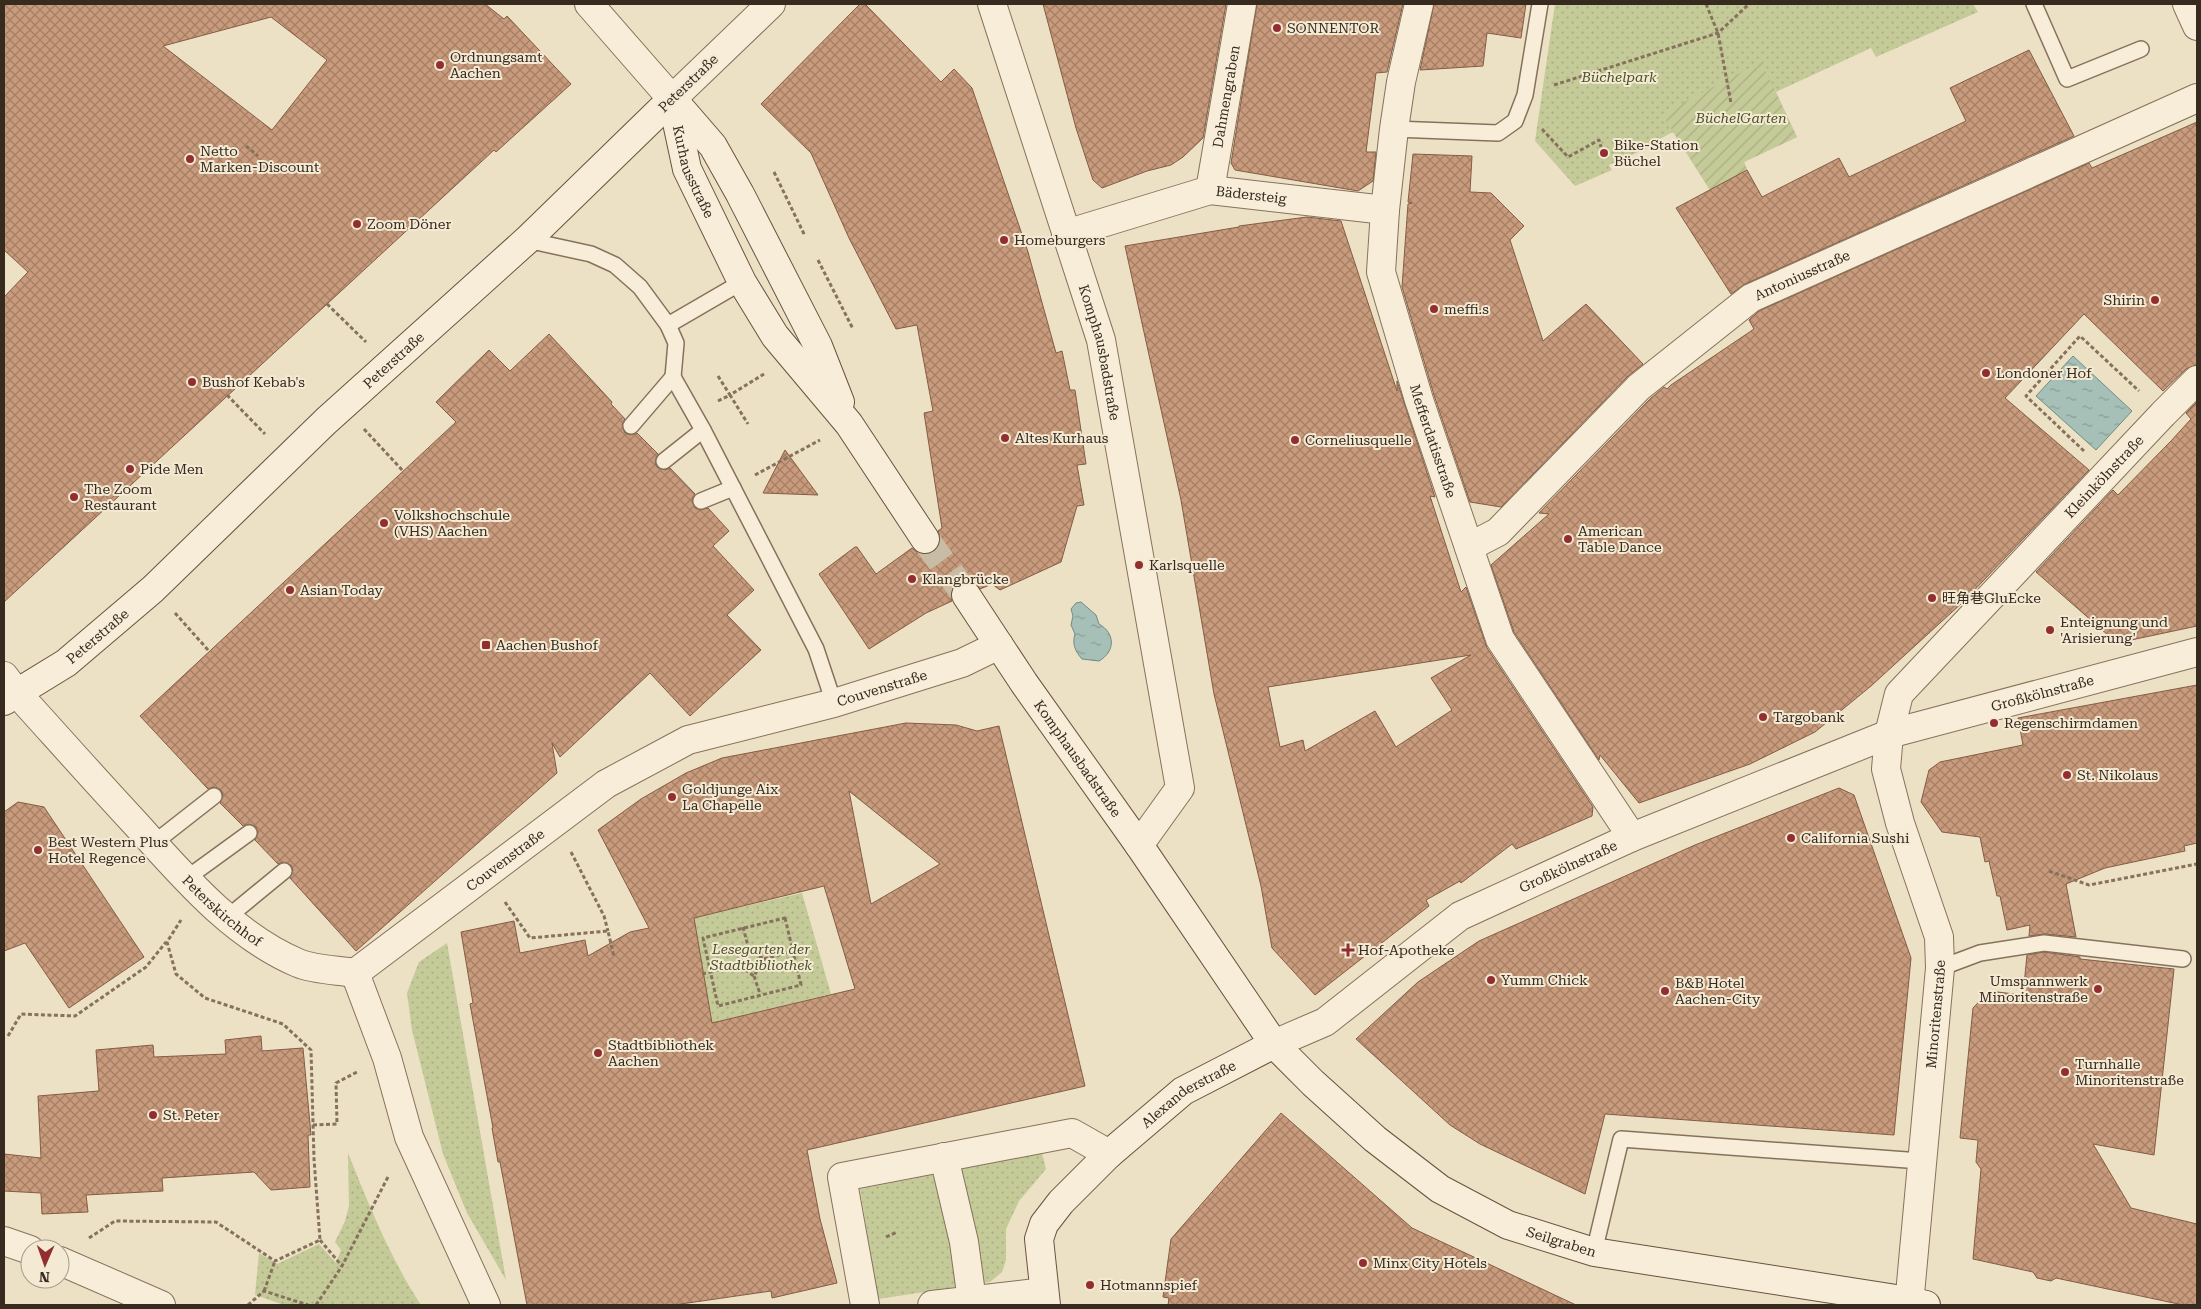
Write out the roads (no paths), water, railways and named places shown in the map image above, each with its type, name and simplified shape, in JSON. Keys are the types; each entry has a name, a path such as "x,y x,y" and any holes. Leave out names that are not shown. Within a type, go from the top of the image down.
{"street":[{"path":"589,4 672,99"},
{"name":"Peterstraße","path":"8,690 66,663 153,589 288,459 527,240 771,4"},
{"name":"Komphausbadstraße","path":"992,4 1101,340 1180,788 1139,845"},
{"name":"Dahmengraben","path":"1210,190 1242,4"},
{"name":"Mefferdatisstraße","path":"1419,4 1400,82 1385,210 1381,272 1419,400 1500,639 1632,837"},
{"path":"2187,4 2197,26"},
{"name":"Antoniusstraße","path":"1468,547 1498,532 1639,387 1751,298 2197,98"},
{"name":"Kurhausstraße","path":"672,99 687,169 742,282 775,336 849,424 925,539"},
{"name":"Kurhausstraße","path":"672,99 713,146 740,194 818,346 849,424"},
{"name":"Bädersteig","path":"1066,234 1210,190 1385,210"},
{"name":"Kleinkölnstraße","path":"1889,734 1900,694 2197,380"},
{"path":"966,595 999,645"},
{"name":"Komphausbadstraße","path":"999,645 1139,845 1274,1044"},
{"name":"Couvenstraße","path":"355,974 606,784 688,740 834,703 962,662 999,645"},
{"name":"Großkölnstraße","path":"1274,1044 1325,1022 1460,916 1632,837 1889,734 2197,652"},
{"name":"Peterskirchhof","path":"8,690 193,885 258,942 300,964 355,974"},
{"name":"Minoritenstraße","path":"1889,734 1886,769 1900,823 1939,937 1940,968 1921,1161 1915,1304"},
{"path":"355,974 387,1058 408,1136 486,1305"},
{"name":"Alexanderstraße","path":"932,1305 972,1301 1045,1298 1039,1238 1044,1224 1061,1202 1109,1154 1183,1091 1274,1044"},
{"name":"Seilgraben","path":"1274,1044 1313,1083 1375,1139 1440,1188 1508,1225 1594,1252 1915,1304"},
{"path":"865,1305 842,1177 1072,1133 1109,1154"},
{"path":"944,1157 964,1242 972,1301"},
{"path":"4,1241 20,1247"},
{"path":"70,1265 160,1305"}],"lane":[{"path":"1394,129 1498,132 1515,122 1525,95 1540,4"},
{"path":"2034,4 2067,79 2141,49"},
{"path":"527,240 591,254 615,265 640,286 668,325 676,343 673,377 703,430 816,649 834,703"},
{"path":"668,325 742,282"},
{"path":"632,426 673,377"},
{"path":"664,461 703,430"},
{"path":"701,501 733,488"},
{"path":"154,844 214,796"},
{"path":"193,885 250,833"},
{"path":"228,917 284,871"},
{"path":"1940,968 1980,953 2044,943 2183,959"},
{"path":"1594,1252 1621,1139 1921,1161"}],"water":[{"path":"2073,356 2132,411 2096,450 2036,396"},
{"path":"1081,602 1096,615 1099,624 1111,637 1111,647 1105,657 1099,661 1082,659 1075,647 1075,634 1071,625 1073,616 1071,609 1076,603"}],"tunnel":[{"path":"925,539 966,595"}],"place":[{"name":"SONNENTOR","path":"1277,28"},
{"name":"Ordnungsamt Aachen","path":"440,65"},
{"name":"Bike-Station Büchel","path":"1604,153"},
{"name":"Netto Marken-Discount","path":"190,159"},
{"name":"Zoom Döner","path":"357,224"},
{"name":"Homeburgers","path":"1004,240"},
{"name":"Shirin","path":"2155,300"},
{"name":"meffi.s","path":"1434,309"},
{"name":"Londoner Hof","path":"1986,373"},
{"name":"Bushof Kebab's","path":"192,382"},
{"name":"Altes Kurhaus","path":"1005,438"},
{"name":"Corneliusquelle","path":"1295,440"},
{"name":"Pide Men","path":"130,469"},
{"name":"The Zoom Restaurant","path":"74,497"},
{"name":"Volkshochschule (VHS) Aachen","path":"384,523"},
{"name":"American Table Dance","path":"1568,539"},
{"name":"Karlsquelle","path":"1139,565"},
{"name":"Klangbrücke","path":"912,579"},
{"name":"Asian Today","path":"290,590"},
{"name":"旺角巷GluEcke","path":"1932,598"},
{"name":"Enteignung und 'Arisierung'","path":"2050,630"},
{"name":"Aachen Bushof","path":"486,645"},
{"name":"Targobank","path":"1763,717"},
{"name":"Regenschirmdamen","path":"1994,723"},
{"name":"St. Nikolaus","path":"2067,775"},
{"name":"Goldjunge Aix La Chapelle","path":"672,797"},
{"name":"California Sushi","path":"1791,838"},
{"name":"Best Western Plus Hotel Regence","path":"38,850"},
{"name":"Hof-Apotheke","path":"1348,950"},
{"name":"Yumm Chick","path":"1491,980"},
{"name":"Umspannwerk Minoritenstraße","path":"2098,989"},
{"name":"B&B Hotel Aachen-City","path":"1665,991"},
{"name":"Stadtbibliothek Aachen","path":"598,1053"},
{"name":"Turnhalle Minoritenstraße","path":"2065,1072"},
{"name":"St. Peter","path":"153,1115"},
{"name":"Minx City Hotels","path":"1363,1263"},
{"name":"Hotmannspief","path":"1090,1285"}],"park label":[{"name":"Büchelpark","path":"1619,77"},
{"name":"BüchelGarten","path":"1741,118"},
{"name":"Lesegarten der Stadtbibliothek","path":"761,958"}]}
